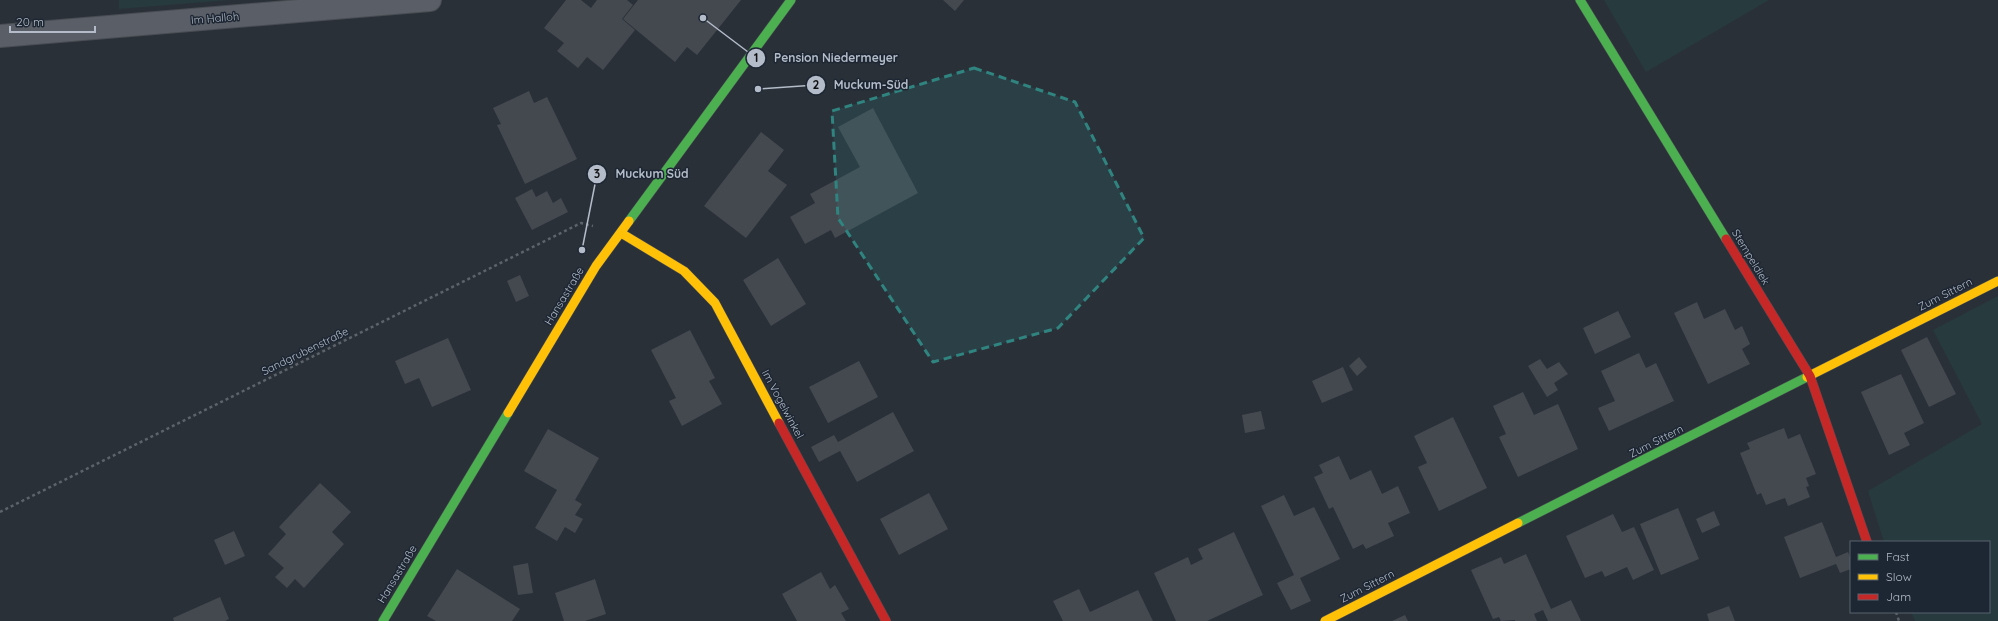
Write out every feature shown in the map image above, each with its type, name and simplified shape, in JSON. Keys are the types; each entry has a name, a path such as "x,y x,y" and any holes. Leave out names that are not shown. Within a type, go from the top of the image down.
{"street":[{"name":"Im Halloh","path":"0,36 430,0"},
{"name":"Hansastraße","path":"383,621 596,266 791,0"},
{"name":"Stempeldiek","path":"1580,0 1810,376 1867,541"},
{"name":"Im Vogelwinkel","path":"621,233 684,271 715,303 886,621"},
{"name":"Zum Sittern","path":"1325,621 1998,281"}],"path":[{"name":"Sandgrubenstraße","path":"0,512 581,223 621,233"}],"highlighted area":[{"path":"974,68 1075,102 1144,238 1058,328 933,362 838,218 832,111"}],"green space":[{"path":"119,0 230,0 119,9"},
{"path":"1604,0 1769,0 1646,72"},
{"path":"1998,296 1998,621 1915,621 1911,613 1990,613 1990,541 1884,541 1868,491 1982,424 1933,330"}],"building":[{"path":"566,0 581,0 591,8 597,0 627,0 633,5 622,19 635,30 603,70 587,57 578,68 557,51 564,43 544,28"},
{"path":"638,0 741,0 697,55 687,47 675,62 623,19"},
{"path":"943,0 964,0 955,11"},
{"path":"529,91 534,103 547,97 577,159 525,184 497,125 501,124 493,108"},
{"path":"873,108 918,193 835,238 831,230 805,244 790,217 815,203 810,194 860,167 838,127"},
{"path":"761,132 784,150 768,171 787,185 746,238 704,206"},
{"path":"532,189 536,197 547,191 553,203 561,198 568,212 532,230 515,198"},
{"path":"778,258 806,304 771,326 743,280"},
{"path":"520,275 529,296 516,302 507,281"},
{"path":"1697,302 1704,319 1725,309 1735,330 1742,326 1750,344 1742,349 1750,364 1708,384 1674,313"},
{"path":"1618,311 1631,337 1595,354 1583,328"},
{"path":"690,330 715,378 709,381 722,404 682,426 669,401 676,398 651,350"},
{"path":"1927,337 1956,394 1929,407 1901,350"},
{"path":"448,338 471,390 432,407 419,378 405,384 395,361"},
{"path":"1639,353 1646,368 1656,363 1674,401 1609,431 1598,408 1615,401 1601,371"},
{"path":"1359,357 1367,367 1357,376 1349,366"},
{"path":"1540,359 1547,369 1559,362 1568,374 1554,383 1558,390 1547,397 1528,366"},
{"path":"859,361 878,397 828,423 809,387"},
{"path":"1343,367 1353,390 1322,403 1312,381"},
{"path":"1901,374 1924,423 1904,433 1910,445 1889,455 1861,392"},
{"path":"1523,392 1534,415 1558,404 1578,449 1518,477 1499,437 1506,434 1493,406"},
{"path":"1261,411 1265,429 1245,433 1242,415"},
{"path":"893,412 914,451 857,482 840,451 819,462 811,447 834,435 838,442"},
{"path":"1453,417 1487,488 1439,511 1418,467 1427,463 1414,436"},
{"path":"1784,428 1788,439 1800,434 1816,474 1806,478 1809,486 1806,487 1810,497 1788,506 1785,498 1766,505 1761,493 1757,495 1740,453 1750,449 1747,443"},
{"path":"548,429 599,458 575,500 582,504 575,515 583,519 575,533 565,527 557,541 535,528 557,490 524,471"},
{"path":"1339,456 1350,480 1371,470 1382,494 1398,486 1410,513 1388,523 1394,536 1366,549 1363,544 1353,549 1333,507 1329,509 1314,477 1323,473 1319,465"},
{"path":"320,483 351,512 332,532 344,544 304,588 295,579 287,588 275,577 284,568 268,554 286,534 279,527"},
{"path":"929,493 948,529 899,555 880,519"},
{"path":"1284,495 1294,516 1314,507 1340,559 1300,578 1311,601 1291,610 1277,583 1294,575 1261,506"},
{"path":"1678,508 1699,559 1661,575 1640,524"},
{"path":"1714,511 1720,525 1702,533 1696,519"},
{"path":"1613,514 1622,532 1634,527 1654,570 1633,580 1627,567 1605,577 1602,571 1585,578 1566,536"},
{"path":"1822,522 1836,557 1848,552 1850,557 1850,569 1840,573 1836,564 1800,578 1784,537"},
{"path":"234,531 245,556 225,565 214,540"},
{"path":"1234,532 1263,595 1207,621 1176,621 1154,573 1188,557 1191,565 1203,559 1198,549"},
{"path":"1526,554 1551,609 1571,600 1581,621 1548,621 1543,610 1534,614 1537,621 1501,621 1499,617 1493,619 1471,570 1501,557 1504,564"},
{"path":"528,563 533,593 518,595 513,566"},
{"path":"457,569 520,609 512,621 436,621 427,616"},
{"path":"821,572 830,589 835,585 849,609 841,613 846,621 797,621 782,594"},
{"path":"595,579 606,614 585,621 564,621 555,593"},
{"path":"1079,589 1090,612 1138,590 1153,621 1063,621 1053,601"},
{"path":"220,597 229,619 225,621 174,621 173,618"},
{"path":"1729,606 1735,621 1709,621 1707,614"},
{"path":"1405,615 1408,621 1392,621"}],"traffic: fast":[{"path":"629,221 791,0"},
{"path":"1580,0 1726,239"},
{"path":"1518,523 1807,377"},
{"path":"383,621 508,413"}],"traffic: slow":[{"path":"508,413 596,266 629,221"},
{"path":"621,233 684,271 715,303 779,423"},
{"path":"1807,377 1998,281"},
{"path":"1325,621 1518,523"}],"traffic: jam":[{"path":"1726,239 1810,376 1867,541"},
{"path":"779,423 886,621"}],"place":[{"name":"Pension Niedermeyer","path":"703,18"},
{"name":"Muckum-Süd","path":"758,89"},
{"name":"Muckum Süd","path":"582,250"}]}
